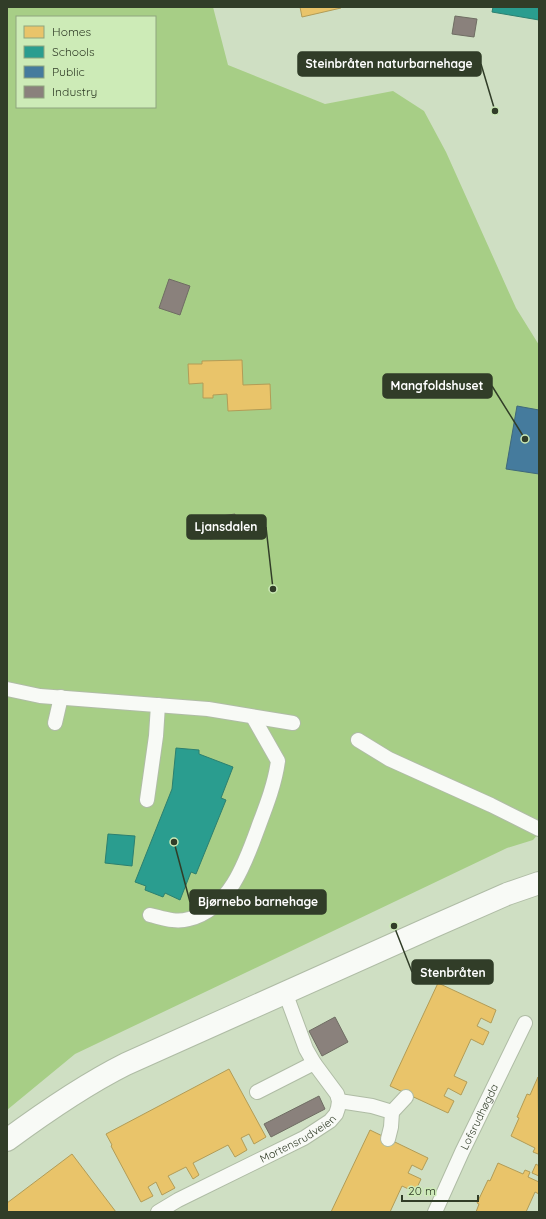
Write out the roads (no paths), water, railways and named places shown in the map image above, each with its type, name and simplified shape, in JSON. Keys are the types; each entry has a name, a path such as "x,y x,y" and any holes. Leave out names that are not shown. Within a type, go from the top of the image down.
{"street":[{"path":"7,1140 60,1102 107,1073 148,1053 486,903 539,883"}],"lane":[{"path":"7,689 40,696 208,709 293,723"},
{"path":"55,723 61,697"},
{"path":"147,800 156,736 158,705"},
{"path":"150,914 175,921 189,919 205,913 217,904 230,888 242,868 270,798 278,761 253,717"},
{"path":"358,740 389,759 491,805 539,829"},
{"name":"Mortensrudveien","path":"158,1212 178,1200 304,1138 330,1121 334,1116 338,1108 339,1101 337,1094 314,1063 301,1038 286,992"},
{"name":"Lofsrudhøgda","path":"435,1212 465,1146 525,1023"},
{"path":"257,1092 314,1063"},
{"path":"388,1139 392,1128 392,1112 406,1097"},
{"path":"339,1101 372,1106 392,1112"}],"place":[{"name":"Steinbråten naturbarnehage","path":"495,111"},
{"name":"Mangfoldshuset","path":"525,439"},
{"name":"Ljansdalen","path":"273,589"},
{"name":"Bjørnebo barnehage","path":"174,842"},
{"name":"Stenbråten","path":"394,926"}]}
